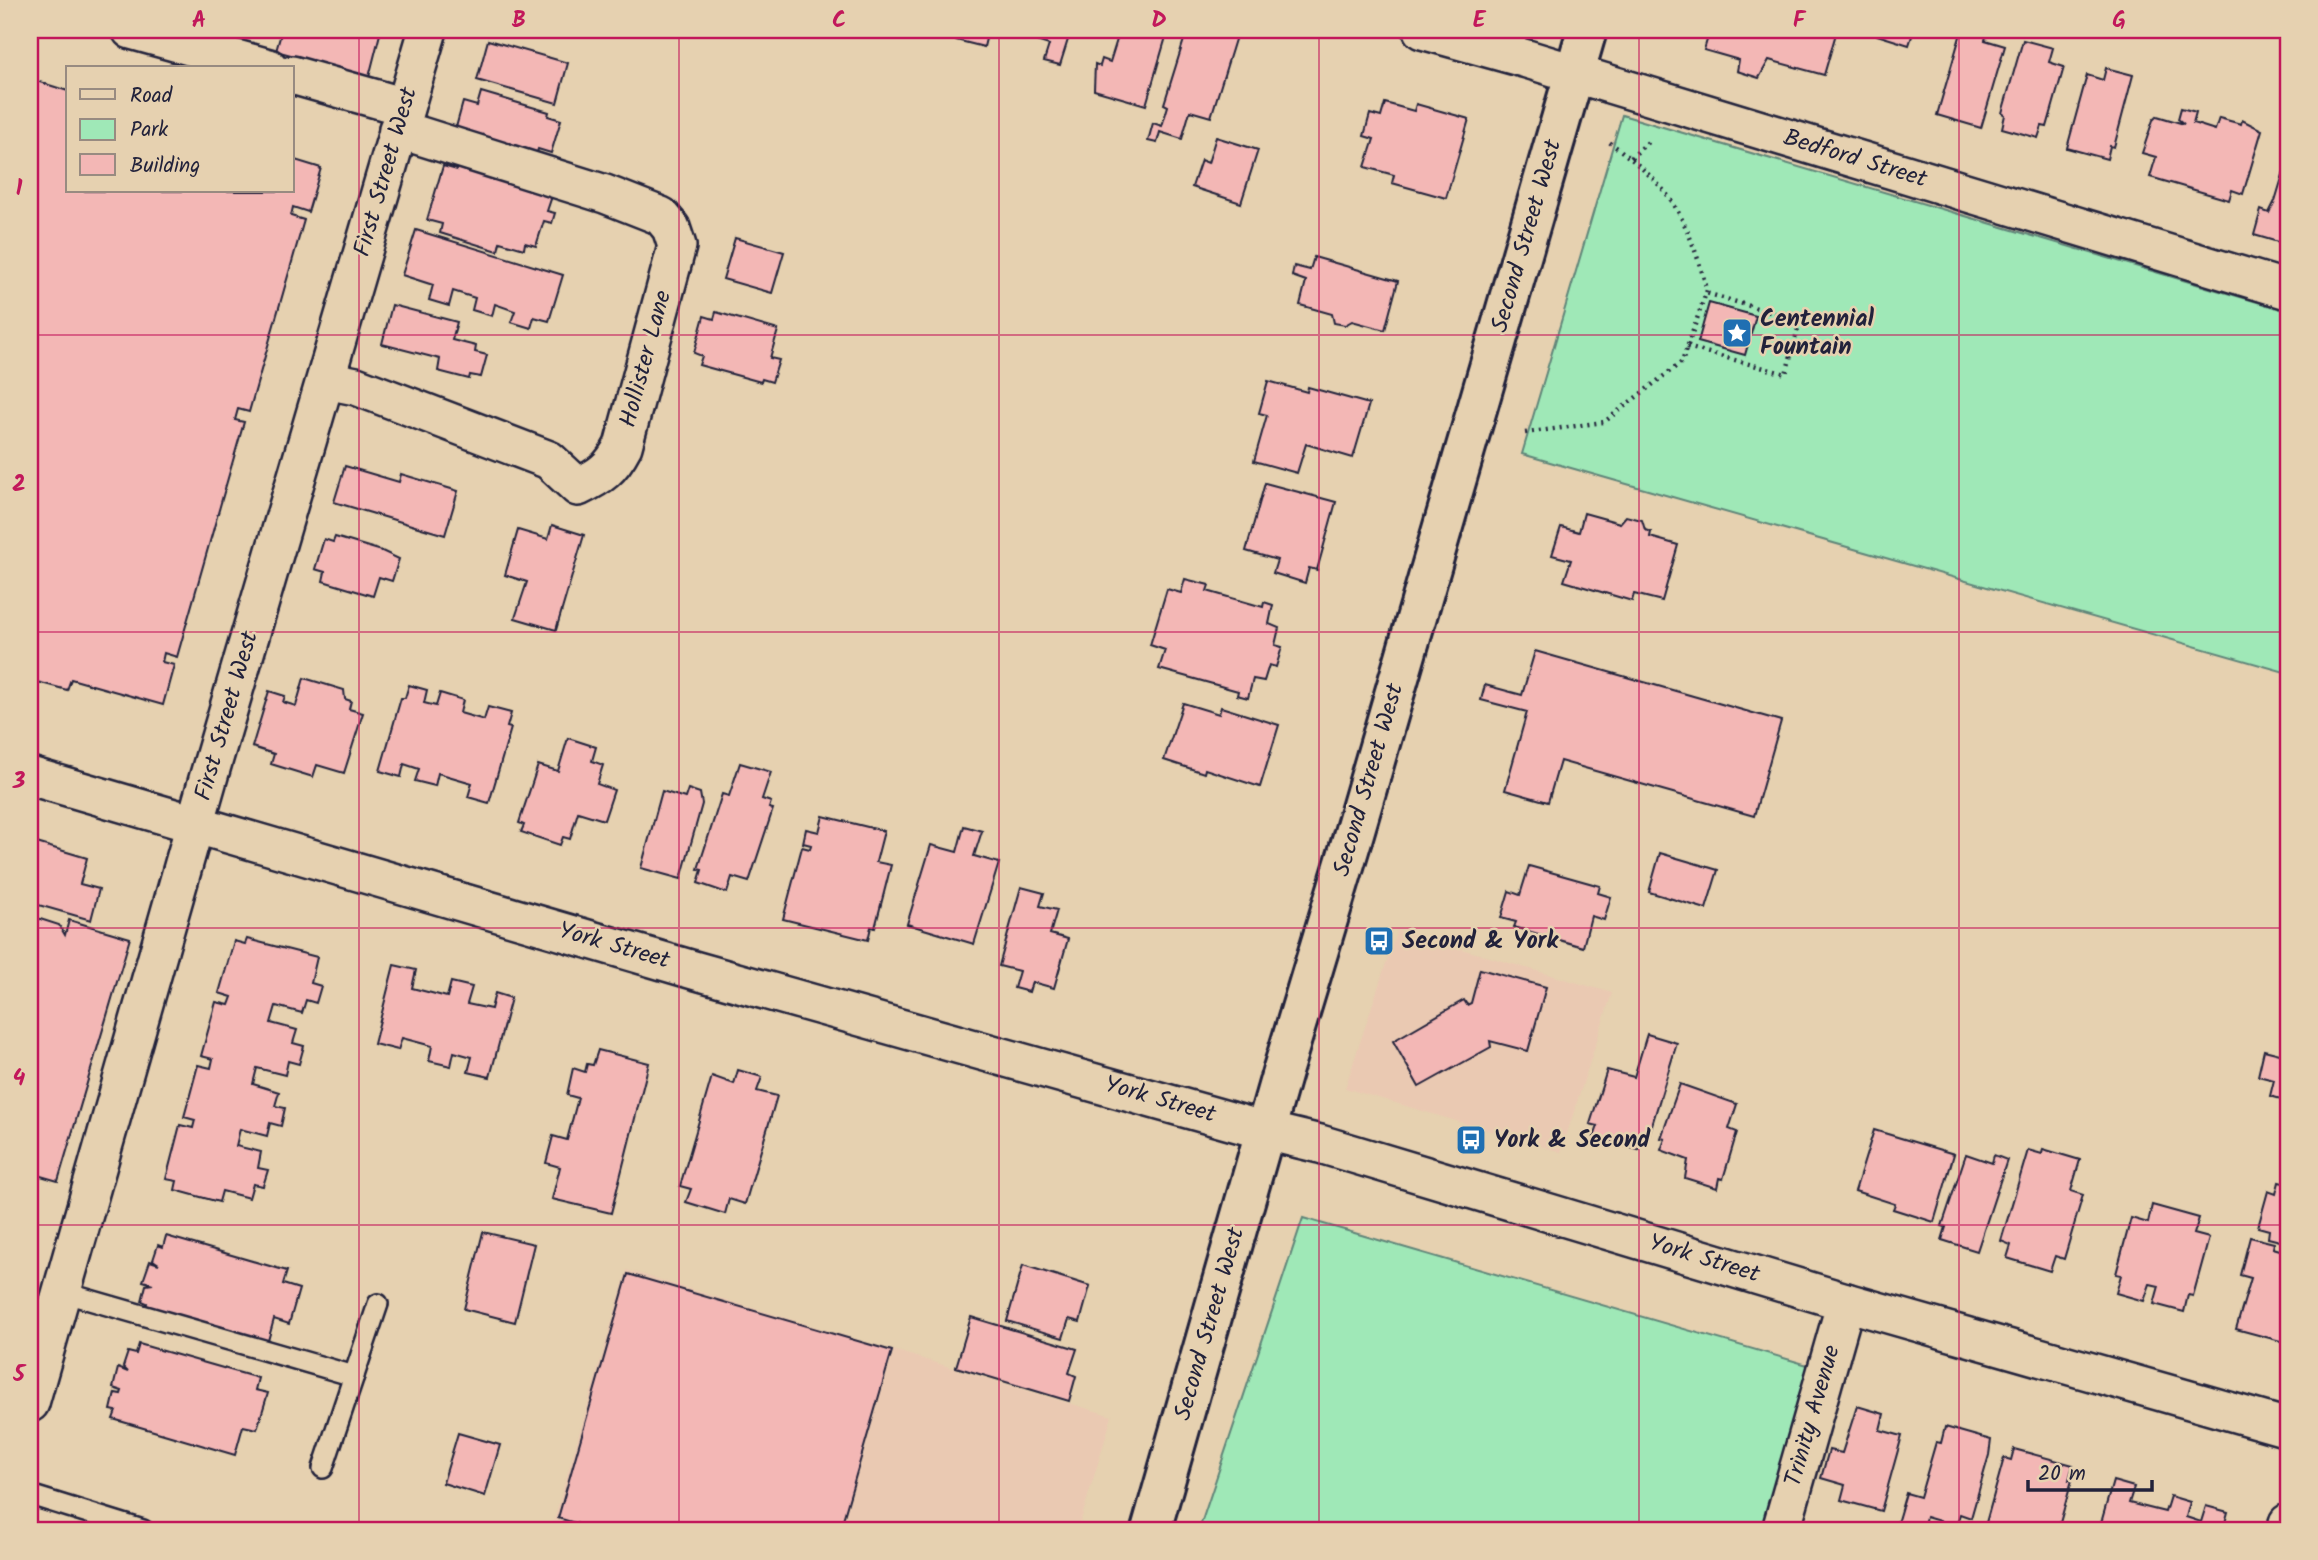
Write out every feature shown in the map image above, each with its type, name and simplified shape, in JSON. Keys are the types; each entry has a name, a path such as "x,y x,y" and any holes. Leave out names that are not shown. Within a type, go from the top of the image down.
{"main road":[{"name":"Second Street West","path":"1151,1530 1587,30"}],"street":[{"path":"131,30 262,66"},
{"name":"First Street West","path":"30,1403 428,30"},
{"name":"Bedford Street","path":"1422,30 2288,290"},
{"path":"294,76 401,118"},
{"name":"Hollister Lane","path":"326,380 356,386 549,460 578,487 601,476 615,461 622,446 677,247 671,228 661,216 401,118"},
{"name":"York Street","path":"30,776 697,971 1334,1148 1846,1302 2288,1428"},
{"name":"Trinity Avenue","path":"1781,1530 1846,1302"},
{"path":"2286,1530 2288,1523"}],"lane":[{"path":"62,1293 354,1376"},
{"path":"323,1468 378,1304"},
{"path":"30,1495 143,1530"}],"path":[{"path":"1525,433 1604,422 1682,362 1707,290 1697,254 1672,201 1631,158 1609,142"},
{"path":"1687,347 1786,374 1800,321 1706,293"}],"shaded area":[{"path":"1397,930 1612,993 1561,1152 1345,1088"},
{"path":"627,1270 1112,1416 1078,1530 551,1530"}],"green space":[{"path":"1622,115 2288,311 2288,673 1522,454"},
{"path":"1303,1218 1811,1366 1763,1530 1199,1530"}],"building":[{"path":"282,30 381,30 368,81 315,68 317,62 276,51"},
{"path":"937,30 988,30 984,47 936,35"},
{"path":"1012,30 1071,30 1060,65 1044,61 1049,45 1011,33"},
{"path":"1120,30 1168,30 1146,105 1094,90 1095,64 1100,66 1102,59 1110,62"},
{"path":"1187,30 1228,30 1237,33 1211,117 1190,111 1182,139 1160,132 1157,143 1148,141 1153,123 1162,126 1168,106 1164,104"},
{"path":"1710,30 1837,30 1824,75 1769,60 1759,78 1737,71 1739,60 1704,50"},
{"path":"1861,30 1914,30 1909,45"},
{"path":"1968,30 1988,30 1985,40 2005,46 1981,128 1937,115 1961,33 1966,34"},
{"path":"488,40 568,63 557,103 477,80"},
{"path":"2023,40 2053,48 2049,62 2064,67 2047,127 2042,126 2038,138 2002,128 2005,115 2002,113"},
{"path":"2106,68 2133,75 2114,147 2110,146 2107,159 2067,148 2087,75 2103,80"},
{"path":"30,79 66,90 66,192 294,192 294,160 321,168 308,212 293,207 291,216 304,220 249,412 238,409 235,420 244,422 177,657 164,653 162,662 174,665 163,705 71,679 67,690 30,680"},
{"path":"481,92 549,112 548,116 561,120 551,153 538,149 533,165 455,131 463,102 477,106"},
{"path":"1385,103 1414,111 1416,104 1469,119 1446,198 1392,183 1394,175 1365,167 1374,139 1364,136 1370,114 1381,117"},
{"path":"2181,108 2196,112 2193,123 2215,130 2219,118 2241,124 2242,120 2262,130 2243,194 2232,190 2229,200 2150,177 2156,157 2142,153 2153,120 2157,116 2184,124 2178,119"},
{"path":"1216,137 1258,150 1241,203 1192,187 1201,160 1208,163"},
{"path":"460,159 552,196 547,211 555,213 552,223 544,221 536,246 525,243 524,249 500,242 498,251 440,233 442,224 427,220 443,166 457,170"},
{"path":"2285,168 2288,169 2288,245 2254,235 2261,210 2269,213 2275,201"},
{"path":"416,230 563,275 549,321 534,317 531,328 511,322 515,311 495,304 492,316 472,310 475,298 453,291 449,306 429,300 433,285 402,275"},
{"path":"735,238 784,252 772,293 723,279"},
{"path":"1314,257 1398,281 1385,330 1352,321 1345,325 1334,323 1332,314 1300,305 1306,281 1292,276 1294,266 1310,270"},
{"path":"1709,303 1756,316 1745,355 1698,342"},
{"path":"392,305 457,322 452,340 476,346 475,352 487,355 481,377 470,375 469,379 438,371 440,359 382,344"},
{"path":"716,312 778,330 770,358 779,360 772,382 762,379 761,382 699,365 702,356 694,353 704,316 714,319"},
{"path":"1268,381 1307,392 1308,387 1369,404 1353,458 1306,444 1297,473 1254,461 1267,415 1259,413"},
{"path":"345,466 399,482 401,474 458,491 445,535 334,502"},
{"path":"1265,483 1336,502 1317,570 1309,568 1305,583 1273,573 1277,560 1246,551"},
{"path":"1584,513 1620,523 1626,516 1642,520 1645,530 1651,532 1650,537 1678,545 1662,601 1634,594 1632,601 1564,581 1571,560 1552,555 1561,527 1579,532"},
{"path":"552,525 584,535 556,630 515,618 527,582 505,575 518,530 548,539"},
{"path":"335,537 399,559 392,581 379,577 373,596 323,581 325,572 315,569 324,539 333,542"},
{"path":"1185,579 1209,585 1207,591 1263,607 1264,602 1273,605 1269,624 1279,628 1275,645 1282,647 1276,667 1269,665 1264,681 1253,679 1248,698 1237,695 1238,691 1159,669 1165,650 1150,645 1167,589 1181,593"},
{"path":"1535,651 1781,721 1754,816 1560,761 1548,802 1505,790 1527,712 1481,700 1485,685 1522,695"},
{"path":"304,678 344,690 345,699 351,701 349,709 363,713 344,773 317,765 313,777 271,764 274,754 252,747 269,691 285,696 283,702 296,706"},
{"path":"409,685 427,690 424,703 436,706 440,693 463,700 460,713 484,720 488,707 511,713 507,727 511,728 489,803 468,797 472,783 438,773 435,786 415,781 419,769 404,764 401,777 380,771 401,698 405,698"},
{"path":"1183,703 1219,714 1221,707 1279,725 1260,787 1205,769 1204,773 1164,760"},
{"path":"568,738 596,747 592,761 603,765 597,784 614,790 604,820 578,812 570,839 563,837 560,845 521,832 524,825 519,823 538,765 558,771"},
{"path":"740,763 771,772 762,799 771,802 769,808 773,809 749,882 732,877 727,893 698,883 702,870 698,869 722,794 729,796"},
{"path":"688,789 700,793 702,804 681,879 641,868 662,791 685,798"},
{"path":"823,816 884,831 876,862 891,865 875,928 871,927 868,940 783,919 802,847 810,849 811,845 803,843 806,829 819,832"},
{"path":"964,826 982,831 974,856 999,863 974,944 907,924 931,845 957,852"},
{"path":"30,841 87,858 80,884 99,889 91,920 35,904 30,920"},
{"path":"1660,853 1718,870 1706,909 1649,892"},
{"path":"1529,866 1600,886 1598,893 1611,897 1604,920 1591,916 1583,947 1514,927 1516,922 1501,918 1509,891 1520,895"},
{"path":"1021,887 1044,893 1040,906 1057,910 1050,934 1068,939 1054,988 1032,982 1029,992 1014,988 1019,971 999,966"},
{"path":"37,918 59,925 65,935 69,920 130,938 58,1181 30,1173 30,937"},
{"path":"247,939 317,957 311,983 321,986 316,1003 306,1000 302,1013 276,1006 271,1023 297,1030 293,1043 304,1046 299,1064 288,1061 285,1075 257,1068 253,1084 279,1092 275,1106 285,1108 281,1126 270,1123 267,1136 240,1129 236,1146 261,1152 258,1168 268,1170 263,1186 253,1184 249,1198 222,1191 219,1202 175,1190 177,1181 166,1179 180,1125 193,1128 195,1120 184,1117 198,1065 211,1068 213,1059 201,1056 216,1002 229,1005 232,997 219,993 234,941 245,944"},
{"path":"394,965 416,970 412,988 447,997 451,982 472,987 467,1004 491,1009 495,993 511,998 490,1077 468,1072 472,1057 454,1052 451,1066 429,1061 432,1046 402,1038 398,1050 374,1044"},
{"path":"1480,969 1546,987 1528,1051 1490,1041 1491,1047 1419,1087 1393,1041 1464,1000 1467,1005 1471,1003"},
{"path":"1647,1034 1677,1043 1647,1141 1642,1140 1638,1150 1594,1137 1598,1126 1590,1124 1607,1070 1634,1077"},
{"path":"598,1050 649,1063 611,1213 552,1199 560,1167 546,1163 553,1136 567,1140 578,1098 567,1095 573,1068 585,1072 587,1064 593,1065"},
{"path":"2264,1050 2288,1056 2288,1101 2270,1096 2274,1080 2258,1076"},
{"path":"738,1070 762,1077 757,1091 777,1096 745,1204 729,1199 725,1214 686,1202 691,1189 680,1186 712,1076 734,1084"},
{"path":"1680,1084 1737,1104 1729,1129 1737,1132 1723,1179 1719,1178 1717,1188 1685,1178 1688,1160 1661,1150 1665,1139 1661,1138"},
{"path":"1874,1130 1954,1154 1934,1222 1893,1209 1895,1204 1855,1191"},
{"path":"2043,1149 2080,1160 2071,1191 2083,1195 2064,1259 2055,1256 2050,1271 2007,1258 2011,1245 2001,1241 2028,1150 2042,1154"},
{"path":"1966,1154 1992,1163 1994,1155 2007,1160 1977,1251 1942,1240 1946,1227 1942,1226"},
{"path":"2279,1182 2288,1184 2288,1243 2268,1238 2269,1230 2258,1227 2268,1191 2276,1194"},
{"path":"2152,1205 2199,1218 2194,1234 2209,1238 2193,1296 2188,1295 2184,1312 2154,1304 2159,1286 2150,1284 2144,1301 2116,1293 2121,1275 2116,1274 2131,1218 2148,1223"},
{"path":"483,1232 534,1244 515,1322 464,1309"},
{"path":"166,1236 287,1271 283,1284 299,1289 289,1324 274,1319 266,1348 144,1312 147,1303 142,1301 146,1285 153,1284 143,1281 150,1261 159,1264 153,1260 158,1245 163,1247"},
{"path":"2250,1237 2274,1243 2273,1248 2287,1252 2280,1276 2288,1278 2288,1343 2236,1329 2251,1278 2240,1275"},
{"path":"1023,1265 1090,1286 1080,1322 1069,1319 1063,1338 1007,1321"},
{"path":"628,1274 892,1351 840,1530 592,1530 558,1518"},
{"path":"971,1317 1077,1349 1069,1373 1076,1376 1069,1401 956,1367"},
{"path":"139,1344 258,1378 255,1390 268,1393 257,1429 243,1426 235,1455 113,1419 116,1411 111,1410 115,1393 121,1394 122,1391 113,1388 118,1368 128,1372 123,1367 128,1352 136,1354"},
{"path":"1857,1406 1884,1414 1880,1430 1902,1436 1881,1511 1841,1500 1845,1485 1821,1478 1829,1450 1842,1453"},
{"path":"1945,1427 1991,1440 1971,1518 1960,1514 1956,1526 1926,1517 1922,1530 1895,1530 1906,1493 1920,1497 1936,1442 1941,1443"},
{"path":"458,1433 500,1445 485,1496 443,1483"},
{"path":"2014,1449 2073,1465 2069,1480 2072,1480 2058,1530 1984,1530 2004,1458 2011,1460"},
{"path":"2113,1481 2134,1487 2129,1503 2165,1512 2170,1496 2190,1502 2186,1517 2201,1522 2206,1506 2228,1512 2223,1530 2099,1530"}],"place":[{"name":"Centennial Fountain","path":"1737,333"},
{"name":"Second & York","path":"1379,941"},
{"name":"York & Second","path":"1471,1140"}]}
